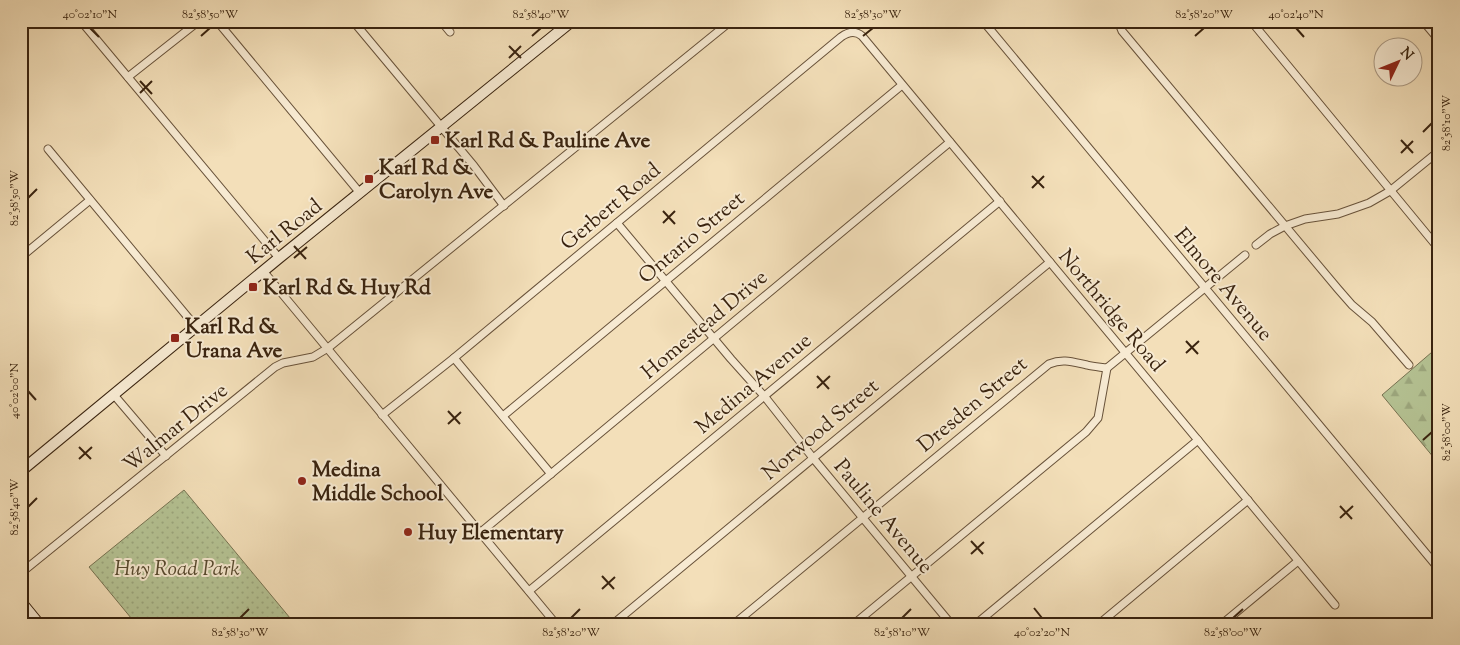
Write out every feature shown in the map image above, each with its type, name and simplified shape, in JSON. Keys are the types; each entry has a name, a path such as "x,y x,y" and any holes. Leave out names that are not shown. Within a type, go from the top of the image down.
{"main road":[{"name":"Karl Road","path":"21,471 279,258 572,21"},
{"path":"21,602 36,620"}],"street":[{"path":"81,21 279,258"},
{"path":"128,77 199,21"},
{"path":"217,21 360,193"},
{"path":"353,21 487,182 504,206"},
{"path":"441,21 450,32"},
{"name":"Walmar Drive","path":"21,573 275,368 283,364 313,357 328,348 731,21"},
{"name":"Elmore Avenue","path":"983,21 1439,569"},
{"path":"1118,21 1122,31 1285,226 1352,305 1372,322 1409,365"},
{"path":"1251,21 1439,249"},
{"path":"1423,21 1439,40"},
{"name":"Gerbert Road","path":"382,415 454,358 846,33 854,32 862,36"},
{"name":"Northridge Road","path":"862,36 1335,605"},
{"name":"Ontario Street","path":"503,416 902,85"},
{"name":"Homestead Drive","path":"481,532 950,142"},
{"path":"48,149 196,327"},
{"path":"1256,245 1270,234 1285,226 1338,214 1369,203 1390,191 1439,151"},
{"path":"21,257 90,200"},
{"name":"Medina Avenue","path":"529,591 1000,201"},
{"name":"Pauline Avenue","path":"617,223 765,397 862,518 951,624"},
{"path":"854,624 1086,432 1098,418 1107,368 1245,255"},
{"name":"Norwood Street","path":"613,624 1050,262"},
{"path":"264,272 556,624"},
{"path":"454,358 551,474"},
{"name":"Dresden Street","path":"734,624 1049,364 1056,360 1064,360 1107,368"},
{"path":"114,394 166,456"},
{"path":"976,624 1198,440"},
{"path":"1099,624 1248,500"},
{"path":"1222,624 1298,561"},
{"path":"24,624 36,620"}],"green space":[{"path":"1439,346 1439,464 1382,395"},
{"name":"Huy Road Park","path":"184,490 295,624 136,624 89,567"}],"place":[{"name":"Karl Rd & Pauline Ave","path":"435,140"},
{"name":"Karl Rd & Carolyn Ave","path":"369,179"},
{"name":"Karl Rd & Huy Rd","path":"253,287"},
{"name":"Karl Rd & Urana Ave","path":"175,338"},
{"name":"Medina Middle School","path":"302,481"},
{"name":"Huy Elementary","path":"408,532"}]}
